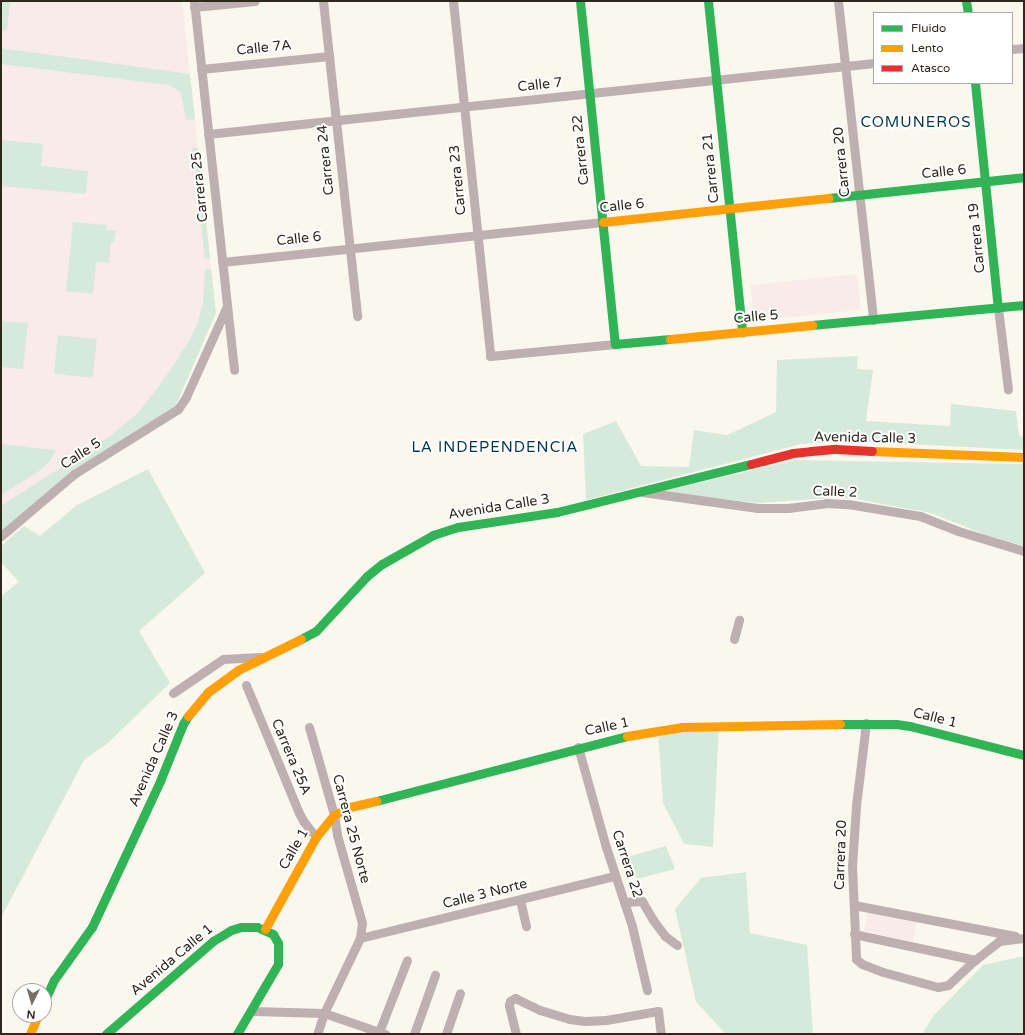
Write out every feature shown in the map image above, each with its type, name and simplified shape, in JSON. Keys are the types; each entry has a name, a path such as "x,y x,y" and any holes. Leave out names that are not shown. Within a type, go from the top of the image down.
{"street":[{"path":"194,4 255,1"},
{"name":"Carrera 24","path":"324,1 357,316"},
{"name":"Carrera 23","path":"453,1 490,356"},
{"name":"Carrera 22","path":"580,1 615,344"},
{"name":"Carrera 21","path":"708,1 742,332"},
{"name":"Carrera 20","path":"838,1 873,320"},
{"path":"966,1 968,12"},
{"name":"Carrera 25","path":"194,4 234,370"},
{"path":"1013,49 1024,48"},
{"name":"Calle 7A","path":"201,69 329,56"},
{"name":"Calle 7","path":"208,134 873,64"},
{"name":"Carrera 19","path":"975,84 998,308 1008,389"},
{"name":"Calle 6","path":"222,262 1024,177"},
{"name":"Calle 5","path":"1,536 74,474 172,414 183,404 227,305"},
{"name":"Calle 5","path":"490,356 1024,305"},
{"name":"Avenida Calle 3","path":"52,984 92,927 114,883 160,781 179,734 189,714 199,701 227,677 316,632 367,576 382,564 433,535 476,523 557,512 794,453 818,450 1024,457"},
{"name":"Calle 2","path":"640,492 758,508 788,508 826,503 848,504 920,516 972,536 1024,551"},
{"path":"734,639 739,620"},
{"path":"173,693 223,659 264,657"},
{"name":"Carrera 25A","path":"246,685 299,813 304,822 316,836"},
{"name":"Carrera 20","path":"866,723 853,837 852,866 856,959 862,964 883,972 938,987 948,985 975,960"},
{"name":"Calle 1","path":"265,929 316,836 334,815 350,808 486,774 614,738 682,727 866,723 910,726 1024,755"},
{"name":"Carrera 25 Norte","path":"309,727 334,815 337,835 361,919 360,938"},
{"name":"Carrera 22","path":"578,747 625,902 647,990"},
{"name":"Calle 3 Norte","path":"360,938 616,876"},
{"path":"520,900 526,926"},
{"path":"625,902 642,901 665,936 677,945"},
{"path":"854,905 1023,938"},
{"name":"Avenida Calle 1","path":"106,1034 213,941 231,930 241,927 258,926 265,929"},
{"path":"237,1034 273,975 278,964 278,943 273,934 265,929"},
{"path":"854,934 975,960 999,941 1023,938"},
{"path":"317,1034 324,1013 360,938"},
{"path":"251,1011 324,1013 382,1033 407,960"},
{"path":"415,1034 435,975"},
{"path":"446,1034 460,993"},
{"path":"516,1034 510,1005 511,998 518,998 540,1010 569,1019 589,1021 658,1011 661,1034"},
{"path":"30,1034 35,1023"}],"shaded area":[{"path":"1,1 182,1 216,313 175,407 1,532"},
{"path":"857,274 861,310 754,321 751,285"},
{"path":"869,908 918,919 913,942 864,930"}],"green space":[{"path":"1,1 10,1 7,31 1,30"},
{"path":"1,48 190,74 195,119 186,120 181,93 177,89 168,85 1,64"},
{"path":"1,140 43,144 41,166 88,171 86,194 1,186"},
{"path":"192,148 198,148 210,258 205,259"},
{"path":"73,222 107,225 106,230 116,231 114,242 111,242 109,263 96,262 93,294 66,291"},
{"path":"205,269 211,269 216,313 175,407 1,532 1,506 111,435 138,413 167,375 189,341 198,322 203,303"},
{"path":"1,321 28,323 23,369 1,367"},
{"path":"58,335 97,339 93,378 54,374"},
{"path":"858,356 857,369 873,370 866,421 950,426 951,404 1016,411 1019,436 1024,437 1024,450 872,442 828,442 801,444 586,500 583,434 616,421 641,466 689,467 694,430 727,435 776,412 777,360"},
{"path":"1,444 56,450 50,461 38,472 1,495"},
{"path":"796,460 1024,464 1024,546 986,535 931,513 856,499 834,498 760,503 660,492"},
{"path":"148,469 205,573 139,631 170,683 108,743 84,760 1,918 1,596 19,582 1,562 1,546 24,526 40,536 77,505"},
{"path":"719,726 713,847 684,844 663,803 658,730"},
{"path":"666,846 675,869 637,879 627,857"},
{"path":"746,872 750,933 807,945 813,1034 726,1034 696,1002 675,909 701,878"},
{"path":"1024,956 1024,1034 922,1034 934,1015 983,965"}],"traffic: fast":[{"path":"580,1 615,344 670,339"},
{"path":"708,1 742,332"},
{"path":"966,1 968,12"},
{"path":"975,84 998,308"},
{"path":"829,198 1024,177"},
{"path":"812,325 1024,305"},
{"path":"301,639 316,631 367,576 382,564 433,535 458,527 557,512 751,464"},
{"path":"52,984 92,927 160,781 183,724 188,716"},
{"path":"840,724 896,724 910,726 1024,755"},
{"path":"376,801 627,736"},
{"path":"106,1034 213,941 231,930 241,927 257,927 273,934 278,943 278,964 237,1034"}],"traffic: slow":[{"path":"603,222 829,198"},
{"path":"670,339 812,325"},
{"path":"872,451 1024,457"},
{"path":"188,716 208,692 238,670 301,639"},
{"path":"627,736 682,727 840,724"},
{"path":"265,929 316,837 334,815 350,807 376,801"},
{"path":"30,1034 35,1023"}],"traffic: jam":[{"path":"751,464 793,453 811,451 836,449 872,451"}],"district":[{"name":"COMUNEROS","path":"916,123"},
{"name":"LA INDEPENDENCIA","path":"495,448"}]}
